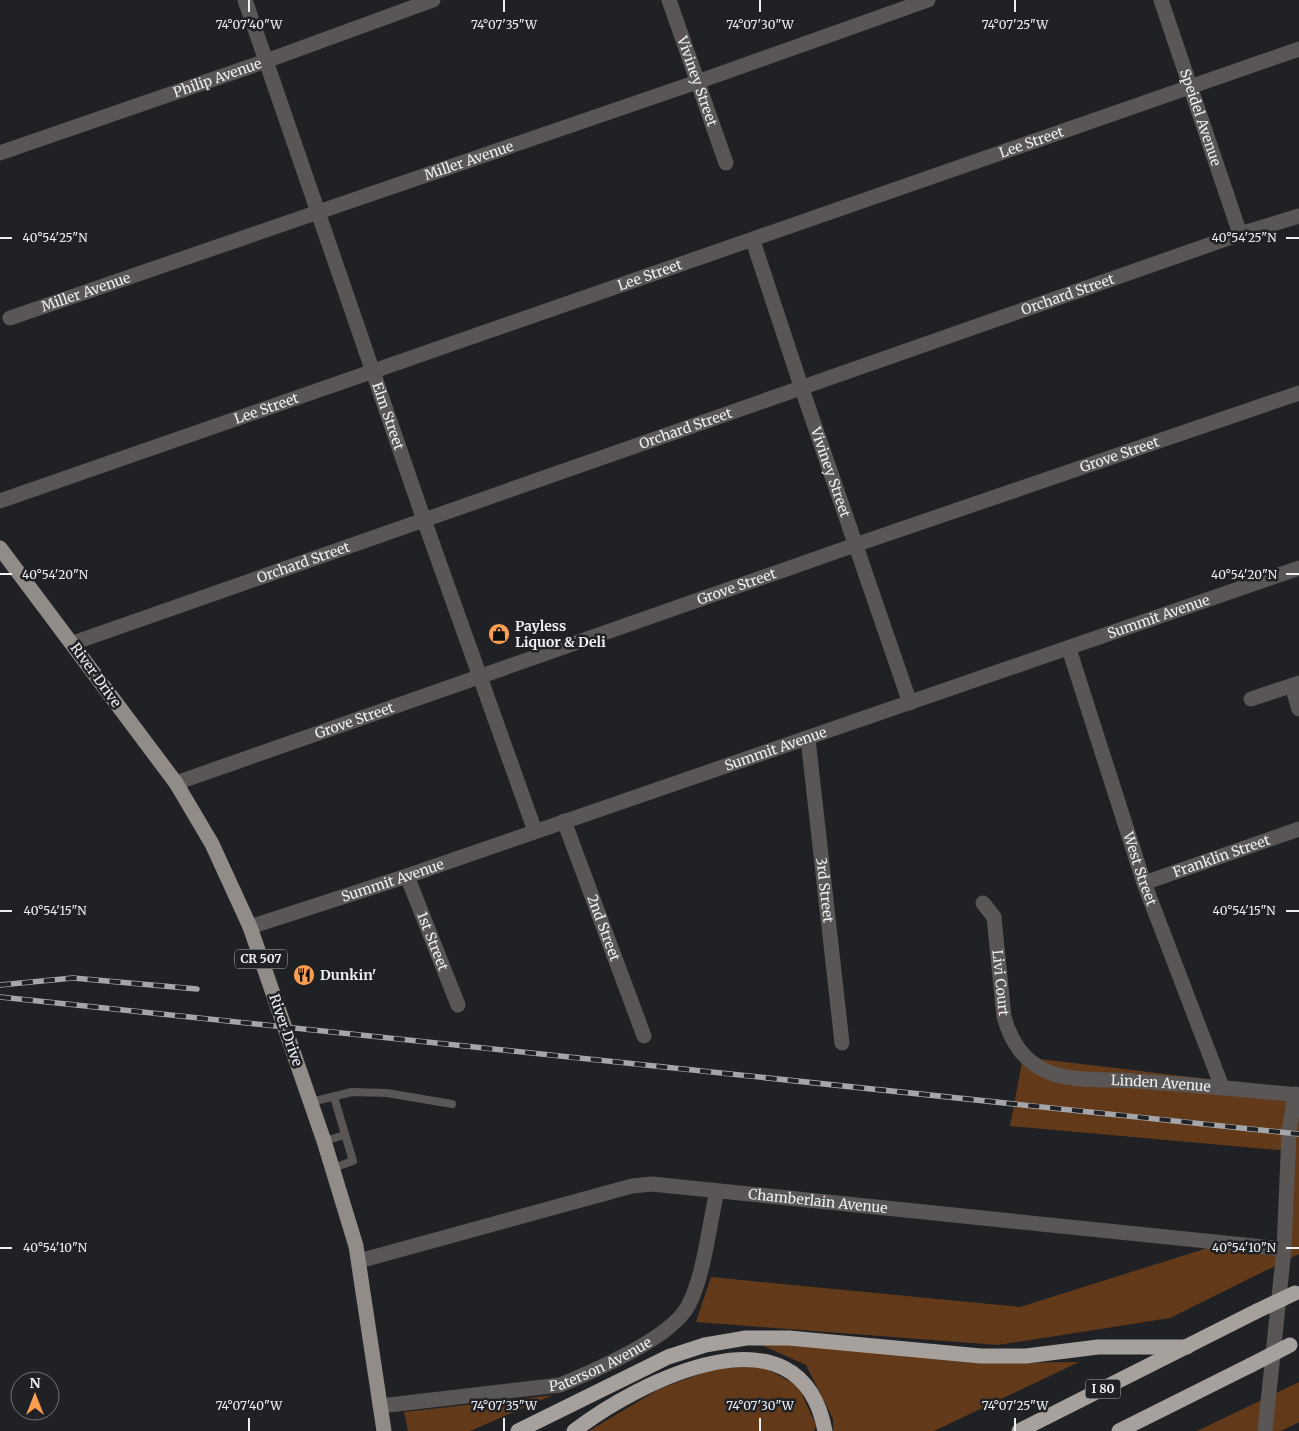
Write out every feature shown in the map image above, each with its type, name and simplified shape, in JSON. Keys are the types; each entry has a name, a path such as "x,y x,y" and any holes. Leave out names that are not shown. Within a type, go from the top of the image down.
{"highway":[{"name":"I 80","path":"1019,1431 1297,1292"},
{"path":"518,1431 668,1357 705,1345 746,1338 789,1338 981,1356 1026,1356 1098,1347 1187,1347"},
{"path":"1119,1431 1295,1343"},
{"path":"574,1431 617,1403 672,1375 702,1365 745,1358 771,1363 783,1368 803,1384 818,1406 825,1431"}],"main road":[{"name":"River Drive","path":"0,548 176,783 212,844 250,927 333,1168 359,1261 384,1431"}],"street":[{"name":"Elm Street","path":"245,0 424,520 535,831"},
{"name":"Philip Avenue","path":"0,153 266,61 433,0"},
{"name":"Viviney Street","path":"669,0 726,163"},
{"name":"Miller Avenue","path":"10,318 697,82 928,0"},
{"name":"Speidel Avenue","path":"1161,0 1192,86 1240,234"},
{"name":"Lee Street","path":"1,500 753,241 1299,50"},
{"name":"Orchard Street","path":"73,643 1240,234 1299,216"},
{"name":"Viviney Street","path":"753,241 910,703"},
{"name":"Grove Street","path":"176,783 856,545 1299,393"},
{"name":"Summit Avenue","path":"250,927 407,876 1299,568"},
{"name":"West Street","path":"1069,649 1144,883 1222,1086"},
{"path":"1251,700 1296,684 1299,709"},
{"name":"3rd Street","path":"808,738 842,1043"},
{"name":"2nd Street","path":"564,821 644,1036"},
{"name":"Franklin Street","path":"1144,883 1299,829"},
{"name":"1st Street","path":"407,876 458,1005"},
{"name":"Livi Court","path":"983,903 994,917 1004,1018 1016,1047 1027,1059"},
{"name":"Linden Avenue","path":"1027,1059 1046,1072 1060,1076 1222,1086 1297,1094"},
{"path":"1265,1431 1284,1249 1289,1133 1297,1094"},
{"name":"Chamberlain Avenue","path":"359,1261 632,1186 652,1184 1284,1249"},
{"name":"Paterson Avenue","path":"380,1406 560,1385 583,1376 660,1335 688,1307 696,1287 717,1192"}],"lane":[{"path":"311,1102 352,1092 387,1093 452,1104"},
{"path":"333,1168 353,1161 334,1097"},
{"path":"324,1141 345,1134"}],"shaded area":[{"path":"1023,1057 1299,1090 1299,1254 1170,1318 998,1345 696,1322 711,1277 1020,1307 1220,1244 1283,1247 1289,1151 1010,1126"},
{"path":"757,1343 835,1347 989,1363 1079,1362 934,1431 833,1431 833,1419 806,1365"},
{"path":"762,1366 798,1386 816,1425 814,1431 589,1431 659,1389 716,1368"},
{"path":"1299,1382 1299,1422 1281,1431 1197,1431"},
{"path":"553,1395 470,1431 408,1431 404,1412"}],"railway":[{"path":"0,985 73,978 197,989"},
{"path":"0,997 1299,1134"}],"place":[{"name":"Payless Liquor & Deli","path":"499,634"},
{"name":"Dunkin'","path":"304,975"}]}
